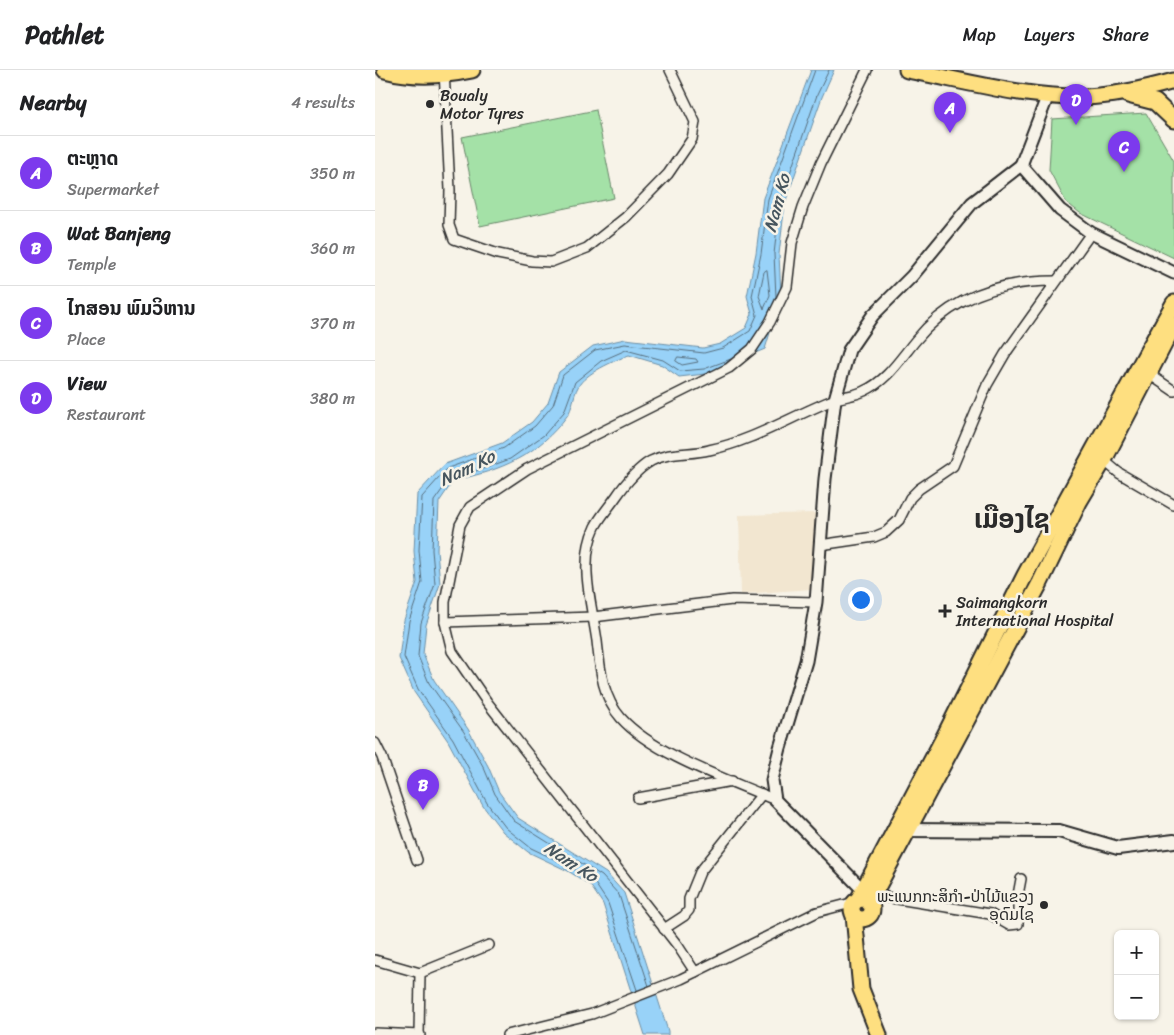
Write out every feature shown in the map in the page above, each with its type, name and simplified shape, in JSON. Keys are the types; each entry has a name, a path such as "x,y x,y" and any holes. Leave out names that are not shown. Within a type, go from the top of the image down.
{"highway":[{"path":"385,70 399,74 472,70"},
{"path":"907,70 1048,95 1083,97 1113,94 1174,81"},
{"path":"1113,94 1145,98 1155,102 1174,120"},
{"path":"901,830 943,739 996,633 1098,456 1153,354 1174,303"},
{"path":"879,1035 861,989 857,961 862,904 901,830 1009,640 1079,502 1098,456 1149,374 1153,354 1174,325"},
{"path":"996,633 1009,640"}],"main road":[{"path":"901,830 1059,830 1118,848 1174,841"}],"street":[{"path":"444,73 450,190 449,225 454,239 499,254 532,261 551,262 587,248 626,217 668,174 693,139 695,122 670,70"},
{"path":"695,972 664,929 487,702 452,651 445,622 445,602 460,525 469,507 527,469 729,368 752,349 770,322 787,287 792,243 803,207 821,163 867,70"},
{"path":"775,800 772,780 807,661 815,602 825,479 835,400 849,350 873,315 912,276 973,202 1021,164 1048,95"},
{"path":"1021,164 1059,210 1091,233 1174,273"},
{"path":"820,545 874,537 886,532 899,520 910,498 919,489 953,466 987,385 1005,354 1091,233"},
{"path":"862,904 775,800 656,746 621,719 603,687 593,617 586,563 595,528 635,474 651,461 679,452 708,451 743,439 835,400 863,392 888,375 918,337 947,310 963,300 996,288 1026,281 1055,282"},
{"path":"1149,374 1174,392"},
{"path":"1098,456 1119,473 1174,505"},
{"path":"445,622 593,617 732,600 815,602"},
{"path":"375,743 382,757 417,860"},
{"path":"638,798 732,781"},
{"path":"664,929 685,916 689,910 689,899 700,872 762,794"},
{"path":"507,1035 592,1014 681,979 817,912 862,904 990,914 1009,925 1018,924 1018,895 1021,879"},
{"path":"375,960 420,973 489,945"},
{"path":"375,1033 420,1035 420,973"}],"shaded area":[{"path":"817,513 812,589 741,594 739,515"}],"green space":[{"path":"596,110 614,198 480,226 462,137"},
{"path":"1146,113 1174,161 1174,258 1080,213 1066,202 1049,170 1052,119"}],"water":[{"name":"Nam Ko","path":"811,70 834,70 822,97 785,203 779,254 781,297 765,349 705,374 679,377 662,365 629,355 608,364 593,372 582,382 576,391 567,416 544,441 531,451 503,466 454,480 439,502 437,550 440,584 426,625 423,654 434,680 468,729 488,766 499,792 518,818 606,873 624,893 668,1031 668,1035 645,1035 603,904 590,885 568,871 528,852 503,832 483,806 448,741 414,692 399,658 404,620 417,582 414,551 417,494 445,464 502,443 532,422 548,403 559,372 593,346 625,339 703,348 720,344 746,328 752,314 747,296 756,253 763,198"}],"place":[{"name":"Boualy Motor Tyres","path":"430,104"},
{"name":"View","path":"1076,125"},
{"name":"ຕະຫຼາດ","path":"950,133"},
{"name":"ໄກສອນ ພົມວິຫານ","path":"1124,172"},
{"name":"Saimangkorn International Hospital","path":"945,611"},
{"name":"Wat Banjeng","path":"423,810"},
{"name":"ພະແນກກະສິກຳ-ປ່າໄມ້ແຂວງ ອຸດົມໄຊ","path":"1044,905"}],"district":[{"name":"ເມືອງໄຊ","path":"1012,519"}]}
